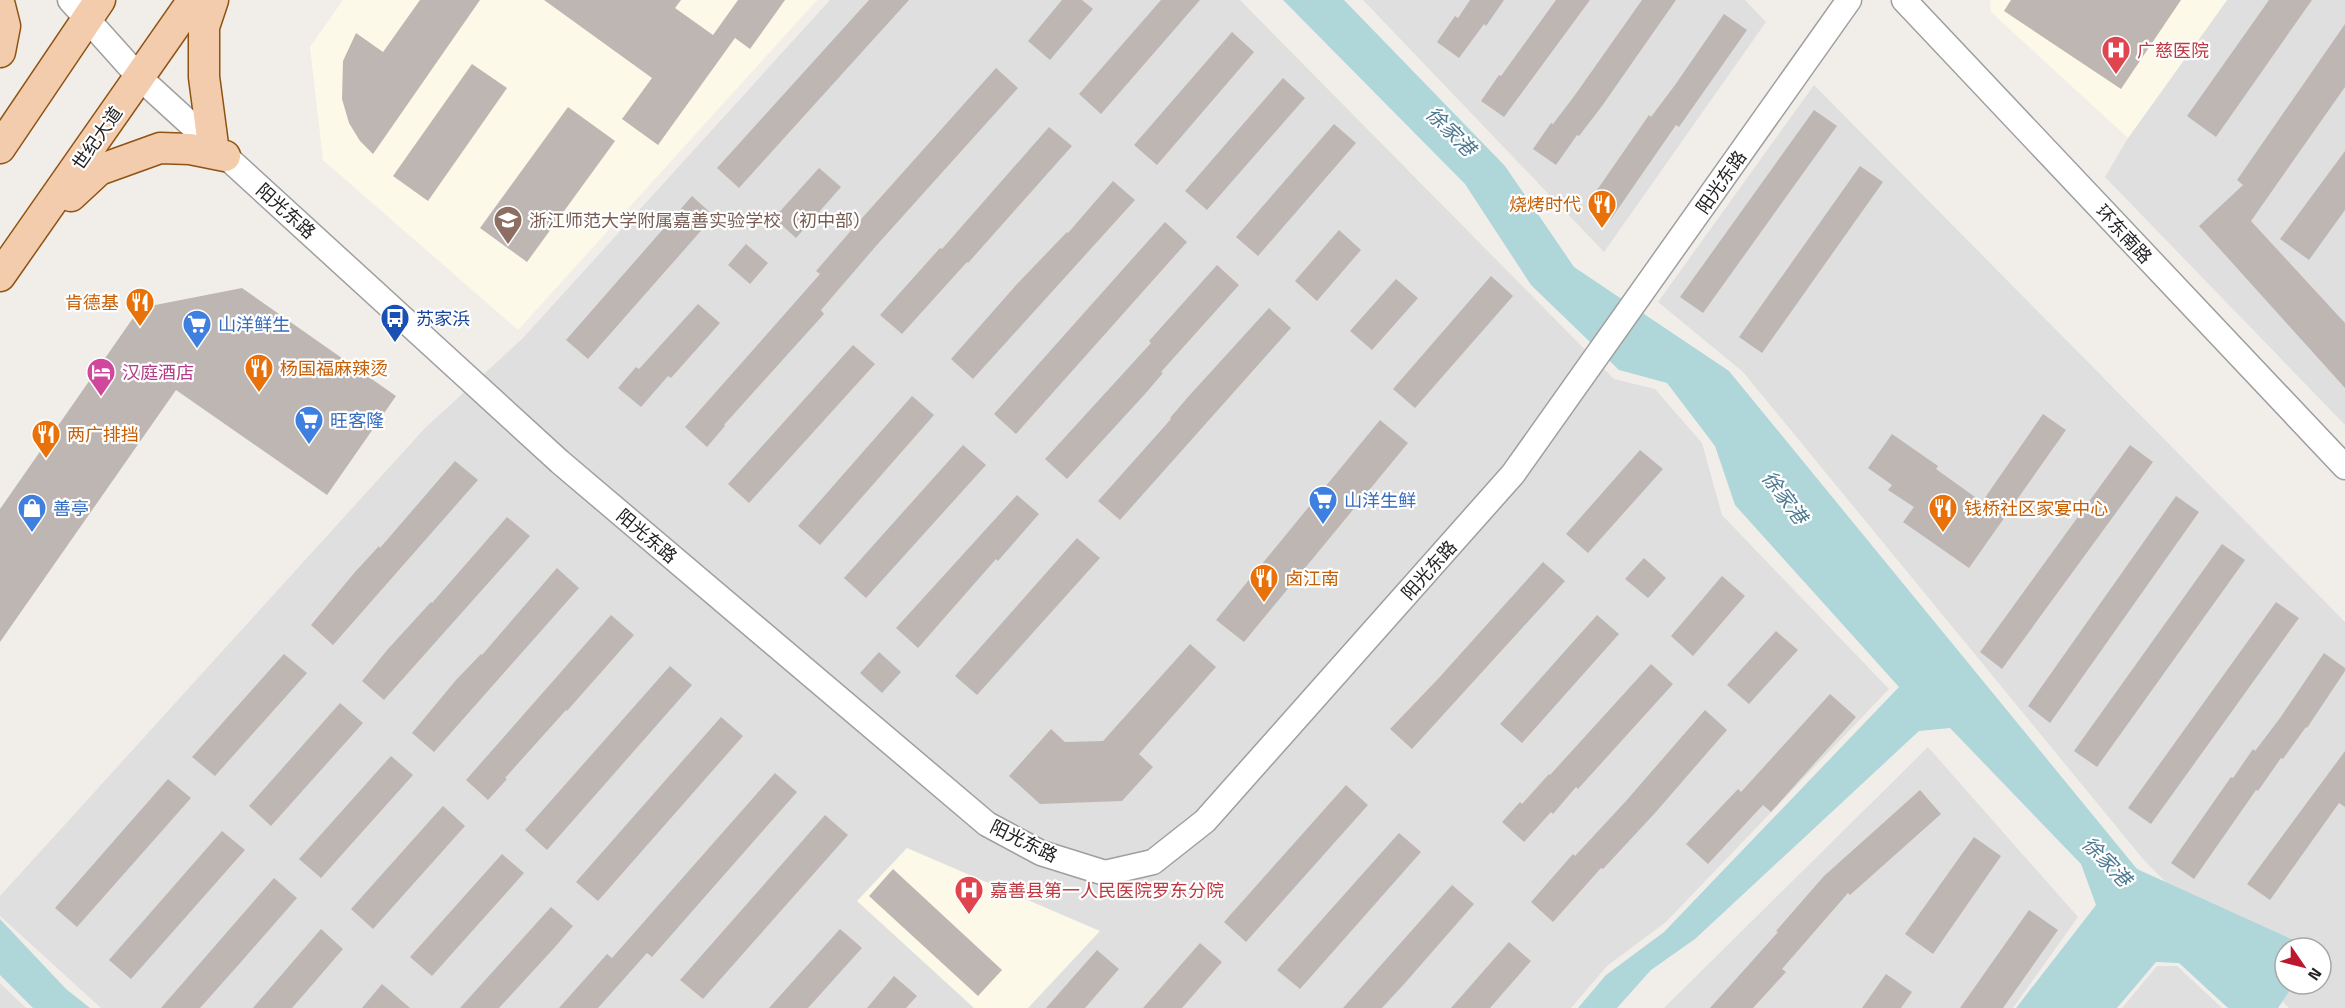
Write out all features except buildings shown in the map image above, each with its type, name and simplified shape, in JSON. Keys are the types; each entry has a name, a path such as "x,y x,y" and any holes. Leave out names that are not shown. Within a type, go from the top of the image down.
{"main road":[{"name":"世纪大道","path":"0,276 193,0"},
{"path":"0,296 65,201 99,170 160,148 219,151 204,77 204,27 213,0"},
{"path":"0,6 5,26 0,52"},
{"path":"0,148 86,6"}],"street":[{"name":"阳光东路","path":"86,6 140,78 560,462 987,824 1041,854 1105,873 1153,862 1205,821 1513,474 1849,0"},
{"name":"环东南路","path":"1904,0 2345,467"}],"shaded area":[{"name":"浙江师范大学附属嘉善实验学校（初中部）","path":"343,0 817,0 518,330 323,160 310,47"},
{"path":"830,0 1240,0 1614,379 1655,389 1702,443 1722,515 1889,689 1666,922 1607,966 1571,1008 101,1008 0,916 0,896 425,428 523,338"},
{"path":"1363,0 1745,0 1766,22 1604,252"},
{"name":"广慈医院","path":"1990,0 2227,0 2128,138 1991,12"},
{"path":"2227,0 2345,0 2345,425 2105,177 2128,138"},
{"path":"1814,85 2345,622 2345,1008 2289,1008 2277,996 2333,996 2333,936 2273,936 2273,992 2143,859 1743,372 1658,302"},
{"path":"1928,747 2078,917 2013,1008 1664,1008"},
{"name":"嘉善县第一人民医院罗东分院","path":"907,848 1100,931 1028,1008 974,1008 857,901"},
{"path":"2157,966 2177,966 2222,1008 2122,1008"},
{"path":"0,983 26,1008 0,1008"}],"water":[{"name":"徐家港","path":"1283,0 1344,0 1505,166 1574,267 1729,371 2137,869 2285,936 2273,936 2273,996 2286,996 2278,1008 2228,1008 2179,963 2156,962 2117,1008 2016,1008 2096,905 2081,864 1950,728 1919,731 1695,939 1651,970 1617,1008 1578,1008 1606,975 1664,932 1899,687 1735,505 1715,446 1667,383 1619,370 1531,285 1465,184"},
{"path":"0,919 66,989 90,1008 33,1008 0,975"}],"place":[{"name":"广慈医院","path":"2116,76"},
{"name":"烧烤时代","path":"1602,230"},
{"name":"浙江师范大学附属嘉善实验学校（初中部）","path":"508,246"},
{"name":"肯德基","path":"140,328"},
{"name":"苏家浜","path":"395,344"},
{"name":"山洋鲜生","path":"197,350"},
{"name":"杨国福麻辣烫","path":"259,394"},
{"name":"汉庭酒店","path":"101,398"},
{"name":"旺客隆","path":"309,446"},
{"name":"两广排挡","path":"46,460"},
{"name":"山洋生鲜","path":"1323,526"},
{"name":"善亭","path":"32,534"},
{"name":"钱桥社区家宴中心","path":"1943,534"},
{"name":"卤江南","path":"1264,604"},
{"name":"嘉善县第一人民医院罗东分院","path":"969,916"}]}
